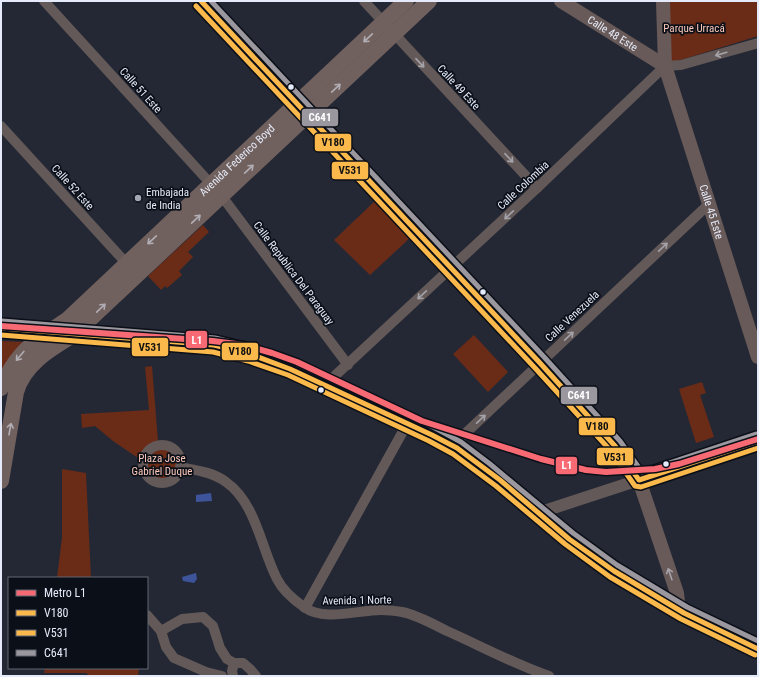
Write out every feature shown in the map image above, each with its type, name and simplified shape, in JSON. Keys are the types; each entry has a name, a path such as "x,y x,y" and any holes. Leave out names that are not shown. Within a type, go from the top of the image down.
{"main road":[{"path":"201,1 540,363 615,446 639,480 677,593 678,611"},
{"name":"Avenida Federico Boyd","path":"389,28 406,1"},
{"name":"Avenida Federico Boyd","path":"1,481 19,383 30,366 73,335 126,284 216,190 389,28 429,1"},
{"name":"Calle 48 Este","path":"561,1 665,66"},
{"name":"Calle 45 Este","path":"663,1 665,66 758,357"},
{"name":"Avenida Federico Boyd","path":"1,388 18,358 30,345 67,320 127,264 216,190"},
{"path":"126,284 130,273 129,266 127,264"},
{"path":"1,328 73,335 136,338 227,348 286,366 452,446 493,474 566,537 610,568 678,611 722,634 758,649"}],"street":[{"name":"Calle 51 Este","path":"44,1 216,190"},
{"name":"Calle 49 Este","path":"364,1 537,188"},
{"path":"665,66 681,65 758,43"},
{"name":"Calle Colombia","path":"326,384 451,269 665,66"},
{"name":"Calle 52 Este","path":"1,126 127,264"},
{"name":"Calle Republica Del Paraguay","path":"216,190 348,364"},
{"name":"Calle Venezuela","path":"452,446 709,204"},
{"path":"305,608 407,424"},
{"path":"538,513 758,441"},
{"name":"Avenida 1 Norte","path":"180,467 206,472 225,481 236,491 245,502 252,517 277,581 289,595 305,608 316,613 327,614 382,610 404,613 424,620 498,655 549,676"},
{"path":"148,617 161,631 166,647 174,658 206,672 222,676"},
{"path":"161,631 182,619 203,617 213,626 220,648 227,659 234,663 243,663 256,676"},
{"path":"233,676 232,671 234,663"}],"green space":[{"name":"Parque Urracá","path":"664,1 758,1 758,36 674,62 671,61"},
{"path":"376,200 411,237 370,275 334,240"},
{"path":"203,225 209,232 188,252 193,257 179,271 182,275 167,288 165,286 161,290 148,276"},
{"path":"474,335 508,372 488,392 453,354"},
{"path":"1,341 24,342 1,374"},
{"path":"152,366 158,441 146,447 138,458 113,441 95,426 82,428 81,414 149,410 145,367"},
{"path":"702,382 706,393 700,395 714,437 696,443 679,389"},
{"name":"Plaza Jose Gabriel Duque","path":"162,448 173,453 178,464 173,475 162,480 151,475 146,464 151,453"},
{"path":"62,469 86,473 91,577 57,577 62,537"},
{"path":"45,669 139,669 138,676 90,676 86,673 44,673"}],"water":[{"path":"211,493 212,501 196,502 196,495"},
{"path":"196,573 197,579 194,583 183,581 182,577"}],"metro line":[{"name":"L1","path":"1,326 213,341 244,345 297,362 422,421 541,459 586,470 606,472 655,469 679,464 758,439"}],"transit line":[{"name":"V180","path":"201,1 540,363 615,446 639,480 758,441"},
{"name":"C641","path":"211,1 545,358 620,441 642,472 756,434"},
{"name":"V531","path":"196,6 610,450 635,486 641,487 758,448"},
{"name":"C641","path":"2,321 215,338 252,347 293,362 435,428 461,442 490,464 573,533 617,565 687,607 758,641"},
{"name":"V180","path":"1,328 214,345 250,354 290,369 457,448 500,480 569,539 614,571 684,613 758,649"},
{"name":"V531","path":"1,335 213,352 248,361 288,375 429,441 453,454 496,486 565,544 610,577 681,619 755,655"}],"place":[{"name":"Embajada de India","path":"138,198"}]}
